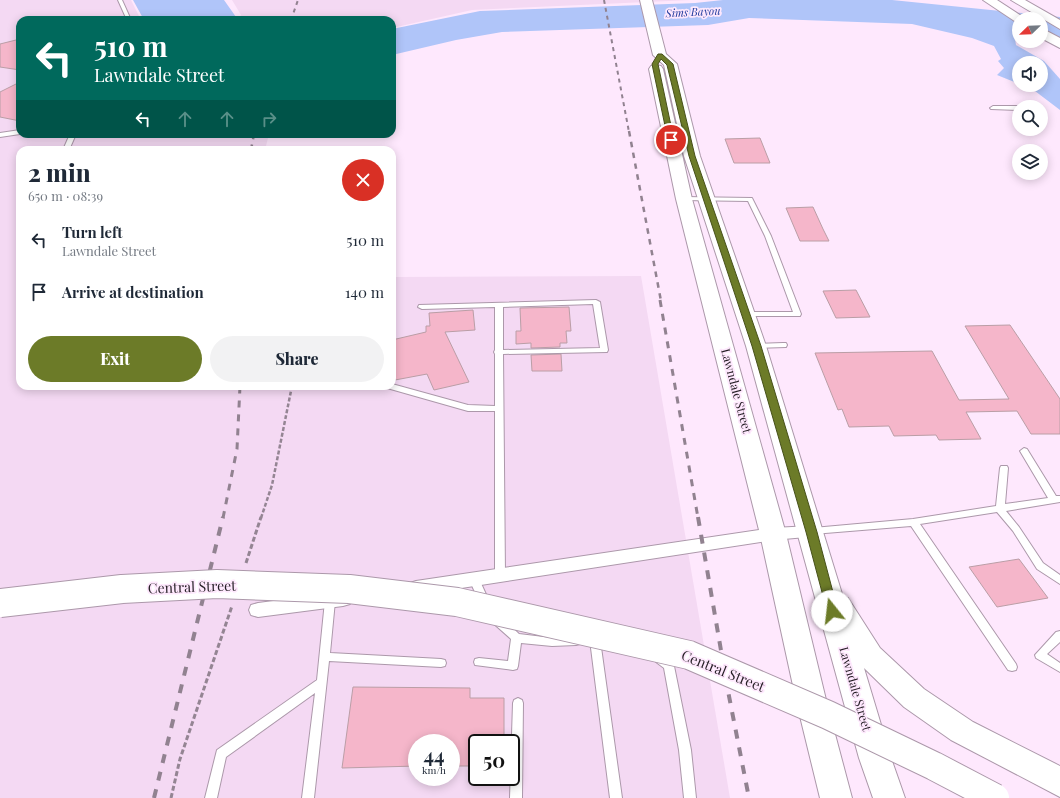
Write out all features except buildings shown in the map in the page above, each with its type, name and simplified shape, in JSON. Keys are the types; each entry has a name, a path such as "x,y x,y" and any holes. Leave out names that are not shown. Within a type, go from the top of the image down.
{"main road":[{"name":"Lawndale Street","path":"646,0 659,52 670,64 692,156 705,199 756,346 811,532 825,587 875,758 889,798"},
{"path":"985,0 1012,14"},
{"path":"989,0 1001,8"},
{"path":"1017,0 1060,25"},
{"path":"1048,36 1060,44"},
{"name":"Lawndale Street","path":"659,52 655,64 684,199 773,534 812,704 836,798"},
{"name":"Central Street","path":"0,603 122,589 217,584 349,589 457,602 689,655 828,715 934,766 995,798"},
{"path":"825,587 870,656 914,698 962,731 1060,782"}],"street":[{"path":"258,610 330,601 773,534 811,532"}],"lane":[{"path":"120,0 127,16"},
{"path":"993,108 1012,108"},
{"path":"0,135 16,133"},
{"path":"684,199 750,199 768,236 797,314 745,314"},
{"path":"422,307 596,302 604,350 498,352"},
{"path":"499,305 500,575"},
{"path":"756,346 783,345"},
{"path":"396,388 468,408 499,409"},
{"path":"811,532 913,522 1057,499 1024,451"},
{"path":"1004,468 1000,509 1016,528 1040,566 1060,580"},
{"path":"913,522 1012,667"},
{"path":"474,579 488,611 516,638 552,642 595,640 644,645 669,666 685,750 690,798"},
{"path":"308,798 321,683 326,657 330,601"},
{"path":"1060,635 1040,655 1060,668"},
{"path":"479,662 513,666 516,638"},
{"path":"595,640 616,798"},
{"path":"326,657 441,663"},
{"path":"211,798 221,754 321,683"},
{"path":"516,798 518,703"}],"shaded area":[{"path":"0,0 131,0 139,16 16,16 16,138 268,138 266,146 16,146 16,390 396,390 396,277 641,276 730,798 0,798"},
{"path":"232,0 691,0 472,10 396,27 396,16 240,16"}],"water":[{"path":"133,0 224,0 235,16 142,16"},
{"name":"Sims Bayou","path":"723,0 892,0 1012,12 1012,48 1021,48 1035,56 1012,56 1012,81 997,75 1004,68 998,61 1001,59 994,46 972,38 912,24 749,18 708,25 502,32 456,40 396,54 396,28 480,11 695,3"},
{"path":"1048,16 1060,17 1060,39 1048,38"},
{"path":"1048,66 1060,79 1060,110 1036,92 1048,92"}],"railway":[{"path":"292,16 298,0"},
{"path":"604,0 629,132"},
{"path":"629,131 661,301"},
{"path":"252,146 253,138"},
{"path":"660,300 698,518"},
{"path":"223,518 237,449 240,390"},
{"path":"154,798 223,517"},
{"path":"698,517 728,691 749,798"}],"route":[{"path":"671,140 655,64 660,55 670,64 692,156 705,199 756,346 811,532 832,611"}]}
